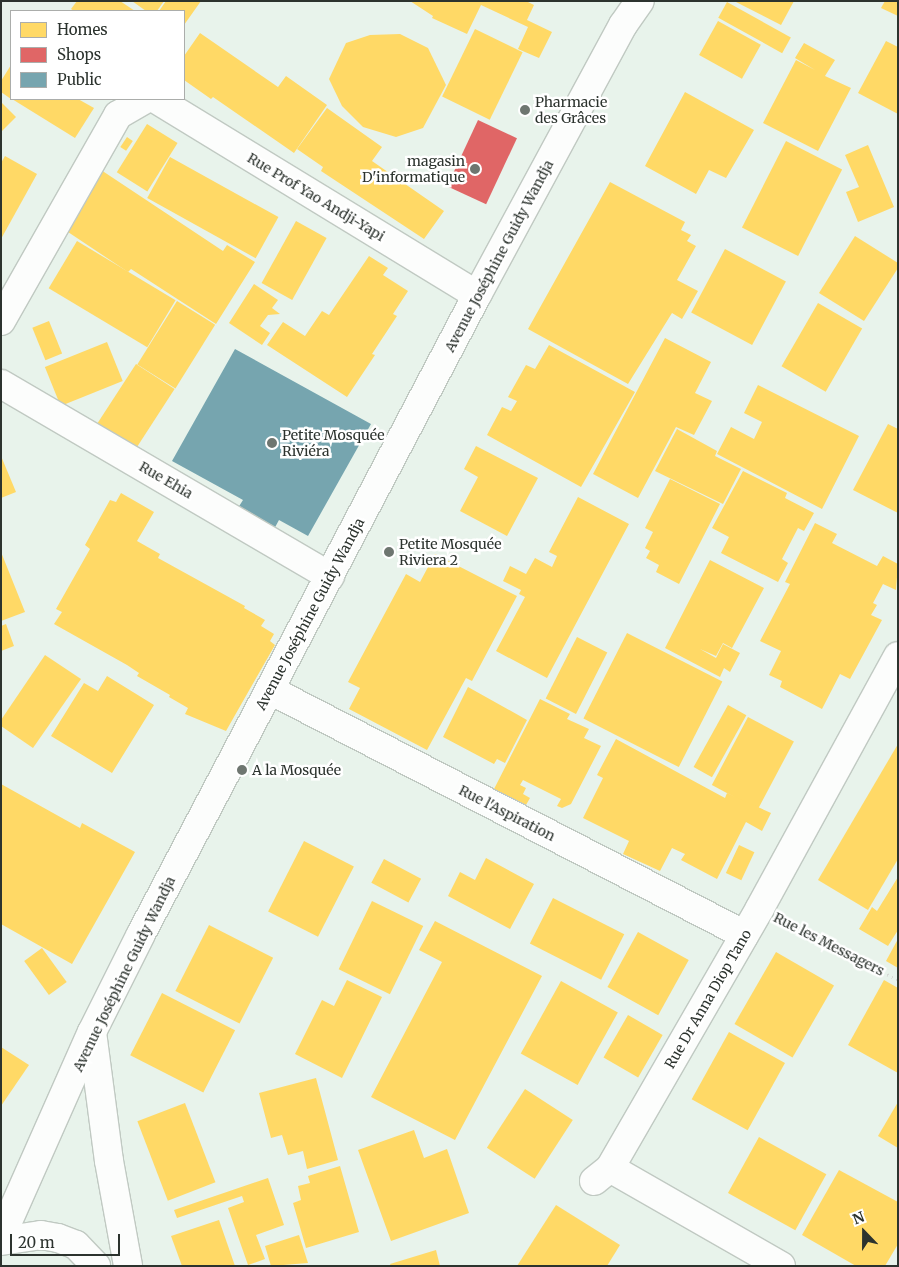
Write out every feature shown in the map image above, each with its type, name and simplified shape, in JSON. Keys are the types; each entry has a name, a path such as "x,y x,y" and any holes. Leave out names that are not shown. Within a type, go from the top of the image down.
{"street":[{"name":"Avenue Joséphine Guidy Wandja","path":"1,1237 92,1032 477,295 624,25 640,1"},
{"path":"1,321 118,115 144,100"},
{"name":"Rue Prof Yao Andji-Yapi","path":"158,100 477,295"},
{"name":"Rue Ehia","path":"1,384 330,576"},
{"name":"Rue Dr Anna Diop Tano","path":"781,1266 602,1175 745,935 898,656"},
{"name":"Rue l'Aspiration","path":"270,690 745,935"},
{"path":"92,1032 109,1161 128,1266"},
{"path":"1,1241 41,1235 58,1238 76,1244 96,1266"}],"path":[{"name":"Rue les Messagers","path":"760,908 898,980"}],"building: Homes":[{"path":"77,1 120,1 134,10 72,10 71,9"},
{"path":"132,1 164,1 158,10 145,10"},
{"path":"166,1 201,1 185,24 185,10 160,10"},
{"path":"410,1 526,1 534,5 527,20 552,32 539,58 518,49 528,27 481,5 467,34 432,18 433,16"},
{"path":"734,1 794,1 781,25"},
{"path":"885,1 898,1 898,16 881,8"},
{"path":"727,2 791,37 782,53 718,18"},
{"path":"718,21 761,45 742,79 699,55"},
{"path":"475,29 523,52 490,120 442,96"},
{"path":"200,33 278,87 286,76 327,105 294,153 213,97 211,99 185,81 185,55"},
{"path":"400,34 428,48 446,85 423,128 396,137 363,127 342,106 329,79 346,43 370,35"},
{"path":"886,41 898,47 898,114 858,93"},
{"path":"804,43 835,60 825,76 851,88 818,151 763,123 796,60 815,70 795,58"},
{"path":"10,67 10,98 1,92 1,81"},
{"path":"685,92 754,130 726,178 709,170 696,194 645,166"},
{"path":"14,100 80,100 94,108 75,138"},
{"path":"1,102 16,117 1,132"},
{"path":"327,108 382,147 372,161 444,211 424,239 321,171 323,167 297,149"},
{"path":"147,124 178,143 147,191 117,172"},
{"path":"127,137 133,141 126,151 120,147"},
{"path":"786,141 842,170 798,256 742,227"},
{"path":"868,145 894,207 858,222 846,192 859,187 845,155"},
{"path":"5,156 37,174 1,239 1,163"},
{"path":"170,157 278,217 256,258 147,198"},
{"path":"98,168 223,251 227,245 255,262 216,324 131,269 128,272 59,226"},
{"path":"610,182 685,222 681,230 691,235 687,241 696,246 677,280 698,291 682,319 672,313 628,384 528,329"},
{"path":"296,221 327,238 292,300 262,283"},
{"path":"855,236 898,263 898,268 864,321 819,293"},
{"path":"77,241 176,300 147,347 49,288"},
{"path":"725,249 786,281 752,345 691,313"},
{"path":"369,256 388,268 383,275 408,291 393,314 397,316 372,354 375,355 347,397 267,345 283,322 305,336 322,311 329,315"},
{"path":"254,284 278,300 272,308 280,314 268,315 260,326 270,333 262,345 229,323"},
{"path":"177,301 215,325 175,388 137,365"},
{"path":"818,303 862,328 826,392 782,366"},
{"path":"49,321 62,353 45,360 32,328"},
{"path":"665,338 711,362 695,393 712,401 694,435 676,427 638,498 593,474"},
{"path":"107,342 123,381 61,406 45,367"},
{"path":"549,345 635,392 581,487 487,435 502,407 511,411 517,401 508,397 526,365 535,369"},
{"path":"136,364 175,389 131,456 92,431"},
{"path":"758,385 859,436 822,509 717,454 731,427 754,439 762,422 744,413"},
{"path":"888,424 898,429 898,513 853,490"},
{"path":"677,429 717,451 715,456 741,469 723,504 655,471"},
{"path":"476,446 538,478 507,536 460,511 478,477 464,469"},
{"path":"1,456 16,492 1,498"},
{"path":"743,471 787,493 785,498 814,513 804,531 798,528 782,559 788,563 778,582 721,553 729,537 712,528"},
{"path":"670,479 720,504 679,584 656,572 659,565 646,558 650,551 645,548 653,532 645,528"},
{"path":"121,493 154,512 137,541 160,554 158,558 245,606 244,608 265,620 261,626 274,634 270,641 275,645 226,731 185,714 188,708 137,676 139,673 54,624 62,612 56,609 90,549 85,545 110,500 116,502"},
{"path":"578,497 629,524 547,678 496,651 525,597 519,594 521,590 503,581 510,566 526,574 535,558 552,567 557,556 549,552"},
{"path":"815,523 837,534 832,543 877,566 883,556 898,564 896,590 883,584 873,603 877,605 871,615 882,620 850,679 840,674 822,709 780,687 782,681 769,675 781,651 760,641 790,584 785,582"},
{"path":"1,552 25,612 1,621"},
{"path":"435,554 517,596 472,681 466,678 427,750 349,709 360,688 348,682 406,574 420,582"},
{"path":"710,560 764,588 732,648 723,643 716,656 700,649 716,658 723,644 740,653 730,672 724,668 720,677 665,648"},
{"path":"6,624 14,646 1,651 1,626"},
{"path":"627,633 722,682 679,767 583,719"},
{"path":"577,637 607,652 576,714 546,698"},
{"path":"45,655 81,679 33,748 1,726 1,720"},
{"path":"107,676 154,705 112,773 51,736 84,683 98,691"},
{"path":"468,687 527,720 505,763 497,759 494,764 443,737"},
{"path":"540,699 570,714 567,719 589,729 584,738 601,746 571,804 562,808 557,806 561,799 523,780 520,785 526,788 523,794 530,798 526,805 494,789"},
{"path":"728,705 746,715 712,777 694,767"},
{"path":"748,717 794,741 758,809 712,785"},
{"path":"616,739 725,798 727,793 771,813 762,831 746,822 717,879 681,860 685,854 672,848 660,871 623,854 629,841 583,818 603,778 597,775"},
{"path":"898,744 898,859 868,910 818,880"},
{"path":"1,784 80,828 82,823 135,852 72,964 1,924"},
{"path":"304,841 354,866 318,937 268,911"},
{"path":"739,845 754,852 741,880 726,873"},
{"path":"486,858 534,884 510,929 448,896 460,872 475,880"},
{"path":"384,859 421,879 408,903 371,883"},
{"path":"898,877 898,930 888,946 859,929 872,907 877,911"},
{"path":"553,898 624,934 601,980 530,943"},
{"path":"372,901 423,926 390,994 339,969"},
{"path":"435,921 542,976 455,1140 371,1097 442,962 419,950"},
{"path":"209,925 273,958 240,1024 175,991"},
{"path":"638,932 689,960 658,1015 607,987"},
{"path":"898,939 898,968 886,961"},
{"path":"42,948 67,982 49,995 24,961"},
{"path":"776,952 834,985 793,1057 735,1024"},
{"path":"347,980 382,997 342,1078 295,1054 322,1000 334,1006"},
{"path":"884,980 898,988 898,1073 848,1045"},
{"path":"561,981 618,1013 578,1085 521,1054"},
{"path":"162,993 235,1030 203,1093 130,1055"},
{"path":"628,1015 663,1035 638,1077 604,1057"},
{"path":"729,1032 785,1063 748,1130 692,1099"},
{"path":"1,1047 29,1065 1,1106"},
{"path":"316,1078 338,1160 307,1169 303,1151 288,1155 282,1135 271,1138 259,1093"},
{"path":"525,1089 573,1120 535,1179 487,1148"},
{"path":"898,1102 898,1148 878,1136"},
{"path":"185,1103 215,1182 168,1201 137,1121"},
{"path":"414,1130 424,1158 447,1149 469,1213 391,1241 358,1150"},
{"path":"759,1137 826,1174 795,1230 728,1193"},
{"path":"340,1166 359,1232 306,1248 293,1203 301,1200 298,1186 310,1183 308,1176"},
{"path":"839,1170 898,1202 898,1244 885,1266 856,1266 802,1235"},
{"path":"268,1178 284,1225 256,1235 265,1259 248,1265 228,1208 244,1202 242,1196 177,1218 174,1210"},
{"path":"556,1205 620,1245 607,1266 517,1266"},
{"path":"219,1220 235,1266 182,1266 171,1236"},
{"path":"299,1235 308,1263 271,1266 265,1246"},
{"path":"436,1250 440,1266 391,1266 390,1264"}],"building: Shops":[{"path":"478,120 517,138 486,204 447,186"}],"building: Public":[{"name":"Petite Mosquée Riviéra","path":"235,349 371,424 308,536 279,520 273,531 236,511 243,500 172,461"}],"place":[{"name":"Pharmacie des Grâces","path":"525,110"},
{"name":"magasin D'informatique","path":"475,169"},
{"name":"Petite Mosquée Riviéra","path":"272,443"},
{"name":"Petite Mosquée Riviera 2","path":"389,552"},
{"name":"A la Mosquée","path":"242,770"}]}
